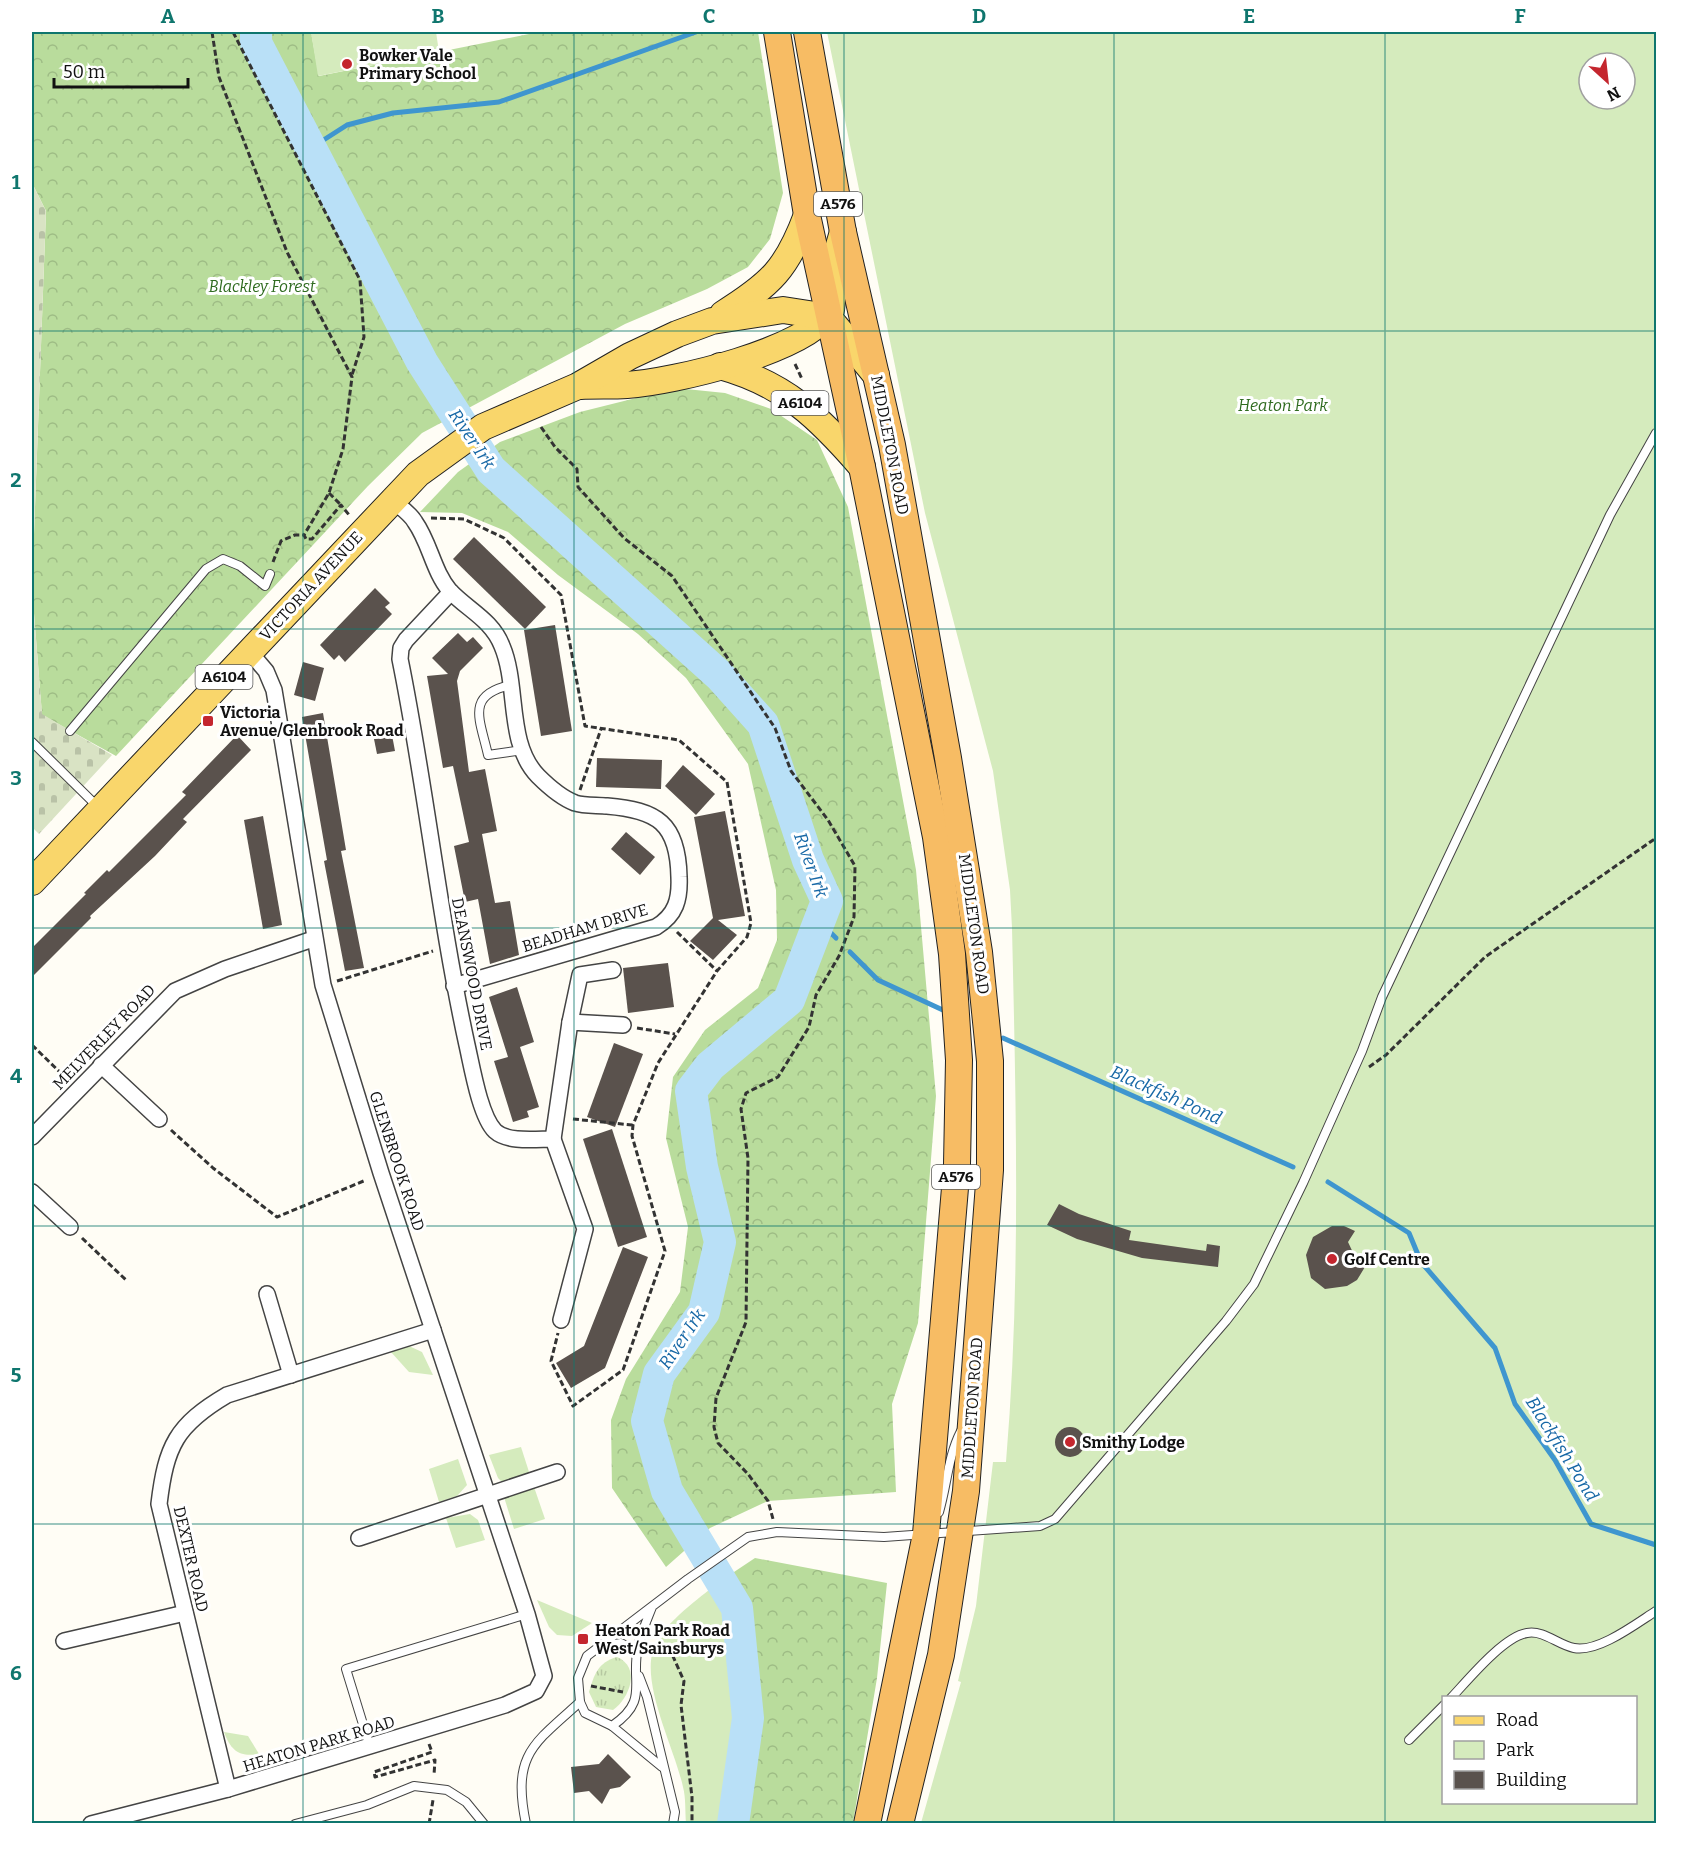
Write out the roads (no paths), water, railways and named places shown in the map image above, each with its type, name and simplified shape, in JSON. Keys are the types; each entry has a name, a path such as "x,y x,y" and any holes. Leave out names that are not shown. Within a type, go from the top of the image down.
{"highway":[{"name":"MIDDLETON ROAD","path":"777,32 807,215 862,466 936,837 952,954 959,1060 957,1164 926,1534 867,1824"},
{"name":"MIDDLETON ROAD","path":"807,32 843,232 892,445 966,860 979,952 990,1061 990,1170 966,1491 941,1655 900,1824"}],"main road":[{"path":"578,386 630,356 712,321 750,297 780,270 796,246 807,215"},
{"path":"578,386 628,385 720,366 771,351 810,330 828,316 833,302 836,256 843,232"},
{"path":"712,321 783,310 828,316 876,375"},
{"name":"A6104","path":"720,366 761,380 796,400 824,424 862,466"},
{"name":"VICTORIA AVENUE","path":"32,882 418,474 483,427 578,386"}],"street":[{"name":"BEADHAM DRIVE","path":"392,500 415,522 442,580 451,592 481,616 497,634 503,648 511,684 516,722 524,750 537,775 575,803 646,812 665,825 679,857 679,885 675,908 666,921 639,933 454,986"},
{"name":"DEANSWOOD DRIVE","path":"451,592 406,640 401,648 400,659 413,722 454,986 471,1064 490,1125 504,1137 553,1139"},
{"name":"GLENBROOK ROAD","path":"249,651 266,671 274,690 322,985 381,1173 527,1614 544,1676"},
{"name":"MELVERLEY ROAD","path":"32,1137 175,991 225,969 313,939"},
{"path":"561,1320 585,1229 553,1139 570,1022 580,975 613,970"},
{"path":"570,1022 623,1025"},
{"path":"101,1065 159,1119"},
{"path":"32,1192 70,1227"},
{"path":"267,1293 291,1374"},
{"name":"DEXTER ROAD","path":"228,1789 159,1504 162,1478 175,1441 196,1413 227,1395 433,1330"},
{"path":"359,1538 557,1472"},
{"path":"64,1641 185,1613"},
{"name":"HEATON PARK ROAD","path":"91,1824 228,1789 425,1731 531,1694 540,1687 544,1676"}],"lane":[{"path":"662,1767 612,1726 585,1713 580,1702 578,1678 587,1656 742,1540 777,1532 884,1537 1040,1526 1055,1519 1152,1408 1254,1284 1303,1183 1382,997 1610,515 1656,433"},
{"path":"70,731 206,569 223,559 240,566 265,586 270,574"},
{"path":"511,684 493,688 482,698 478,709 488,755 524,750"},
{"path":"32,742 100,809"},
{"path":"32,754 44,754"},
{"path":"926,1534 937,1516 946,1488 952,1448 973,1408"},
{"path":"612,1726 630,1714 637,1694 638,1650 652,1607"},
{"path":"1452,1696 1513,1638 1528,1633 1540,1634 1576,1649 1590,1647 1617,1637 1656,1611"},
{"path":"370,1748 346,1670 527,1614"},
{"path":"600,1646 621,1643 638,1650"},
{"path":"637,1672 647,1697 662,1767 675,1812 673,1824"},
{"path":"526,1824 521,1797 523,1763 536,1741 580,1702"},
{"path":"1409,1740 1442,1706"},
{"path":"295,1824 367,1805 404,1788 434,1787 447,1790 466,1802 484,1824"}],"waterway":[{"name":"River Irk","path":"256,32 256,43 422,362 491,470 720,676 763,724 808,860 827,901 789,1000 710,1066 691,1091 702,1167 720,1242 704,1312 659,1374 647,1421 667,1491 737,1608 748,1718 733,1824"},
{"path":"311,148 347,125 393,113 499,102 696,32"},
{"path":"819,921 836,938"},
{"name":"Blackfish Pond","path":"850,952 878,980 945,1011"},
{"name":"Blackfish Pond","path":"1003,1038 1293,1167"},
{"name":"Blackfish Pond","path":"1328,1182 1409,1233 1421,1262 1495,1348 1515,1404 1555,1460 1591,1524 1656,1545"}],"place":[{"name":"Bowker Vale Primary School","path":"347,64"},
{"name":"Victoria Avenue/Glenbrook Road","path":"208,721"},
{"name":"Golf Centre","path":"1332,1259"},
{"name":"Smithy Lodge","path":"1070,1442"},
{"name":"Heaton Park Road West/Sainsburys","path":"583,1639"}],"park label":[{"name":"Blackley Forest","path":"262,286"},
{"name":"Heaton Park","path":"1283,405"}]}
